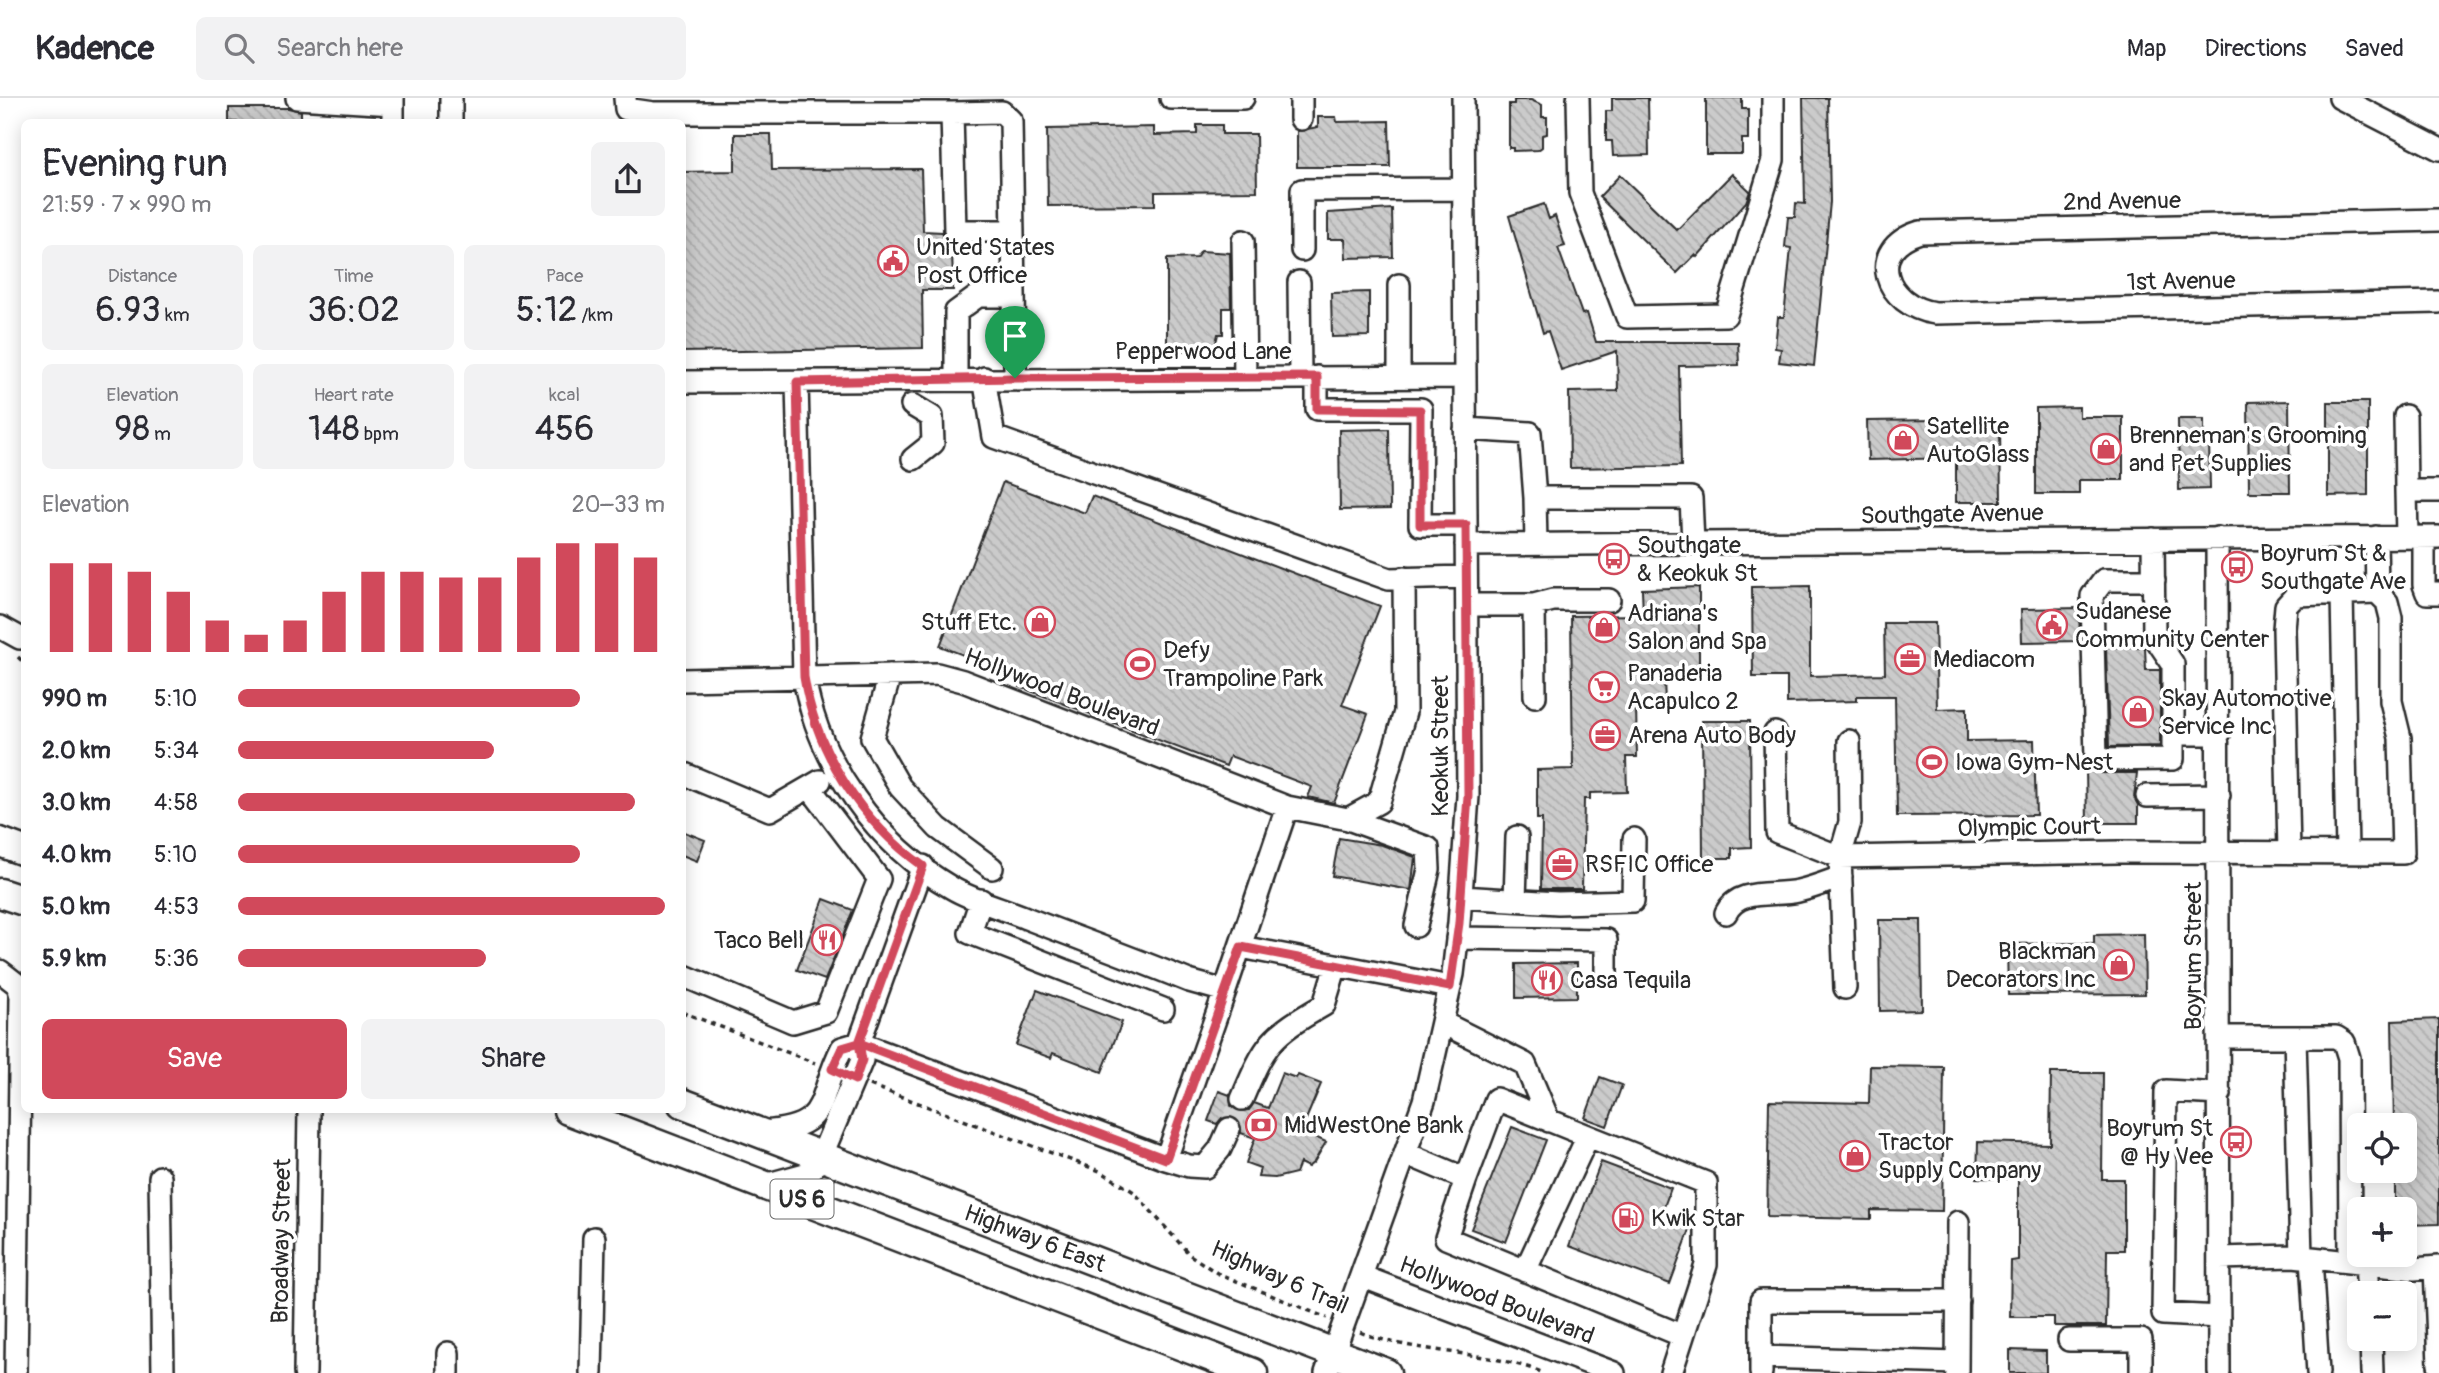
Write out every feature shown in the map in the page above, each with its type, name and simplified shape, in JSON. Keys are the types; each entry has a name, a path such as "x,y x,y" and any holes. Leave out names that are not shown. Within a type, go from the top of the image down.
{"main road":[{"path":"0,842 21,850"},
{"path":"0,893 21,900"},
{"name":"Highway 6 East","path":"686,1105 1330,1363 1386,1373"},
{"name":"Highway 6 East","path":"576,1113 1253,1373"}],"street":[{"path":"297,98 393,108"},
{"path":"452,98 452,119"},
{"path":"1171,98 1243,98"},
{"name":"Keokuk Street","path":"1330,1363 1406,1154 1434,1066 1457,938 1468,796 1463,98"},
{"path":"1578,98 1580,193 1627,317 1726,315 1773,160 1773,98"},
{"path":"2340,98 2439,149"},
{"path":"625,110 653,113 1002,112 1011,121 1015,378"},
{"path":"952,113 955,231 1013,231"},
{"path":"1302,250 1302,190 1464,188"},
{"name":"2nd Avenue","path":"1923,311 1898,296 1886,269 1888,256 1896,244 1920,232 2439,220"},
{"path":"1243,241 1245,377"},
{"path":"1299,282 1309,377"},
{"path":"1399,285 1399,377"},
{"path":"949,378 956,312 978,296 1014,296"},
{"name":"1st Avenue","path":"1923,311 2439,302"},
{"name":"Southgate Avenue","path":"1309,377 1317,409 1420,410 1420,525 1466,535 1535,544 2423,537"},
{"name":"Pepperwood Lane","path":"686,382 949,378 1465,377"},
{"path":"984,378 994,437 1389,579 1466,577"},
{"path":"797,382 804,677 809,705 835,769 877,824 904,853 954,890 1225,991"},
{"path":"912,405 932,417 933,443 913,459"},
{"path":"2405,416 2406,491 2423,537 2424,585 2427,593 2439,593"},
{"path":"1465,429 1530,433 1535,544"},
{"path":"2406,491 2439,491"},
{"path":"1535,498 1692,498 1693,543"},
{"path":"2290,852 2284,629 2286,606 2295,595 2377,592 2376,537"},
{"name":"Boyrum Street","path":"2217,538 2219,1373"},
{"path":"2153,539 2154,580 2154,636 2173,664 2173,759 2096,760 2092,596 2104,580 2154,580"},
{"path":"1348,819 1379,802 1405,712 1404,578"},
{"name":"Olympic Court","path":"1840,867 2219,852 2403,853 2400,738 2391,701 2390,618 2387,602 2377,592"},
{"path":"2342,594 2347,852"},
{"path":"1466,605 1534,605 1553,600 1609,600"},
{"path":"1534,605 1535,696"},
{"path":"0,627 20,638"},
{"name":"Hollywood Boulevard","path":"686,680 937,674 963,681 1287,807 1348,819 1428,848 1429,869 1416,926"},
{"path":"890,675 872,738 900,787 938,828 992,868"},
{"path":"1774,733 1777,832 1840,867"},
{"path":"2173,734 2218,733"},
{"path":"1845,988 1840,867 1850,822 1849,741"},
{"path":"686,775 771,810 810,788 835,769"},
{"path":"686,977 793,1022 827,1012 878,878 810,788"},
{"path":"2147,796 2219,795"},
{"path":"1166,1159 1287,807"},
{"path":"1515,901 1517,837"},
{"path":"1461,897 1558,903 1633,901 1634,839"},
{"path":"765,1185 808,1173 821,1157 855,1080 862,1060 859,1043 923,866"},
{"path":"1726,913 1731,903 1741,898 1803,890 1840,867"},
{"path":"981,900 970,933 1163,1009"},
{"path":"1013,950 1028,918"},
{"path":"1064,970 1076,937"},
{"path":"1457,938 1606,940 1606,975"},
{"path":"1241,947 1450,987"},
{"path":"1114,989 1126,956"},
{"path":"1242,1099 1261,1054 1282,1029 1324,1005 1336,965"},
{"path":"0,971 19,985 21,996"},
{"path":"1443,1023 1525,1064 1549,1121"},
{"path":"2220,1037 2336,1037 2344,1042 2347,1048 2355,1197"},
{"path":"2295,1037 2306,1257 2318,1373"},
{"path":"756,1132 803,1126 816,1114 842,1048 859,1043 1189,1167 1205,1167 1220,1149 1229,1129"},
{"path":"2219,1317 2163,1314 2166,1091 2220,1094"},
{"path":"1671,1373 1683,1336 1706,1265 1706,1183 1496,1099 1446,1238 1683,1336"},
{"path":"16,1373 22,1113"},
{"name":"Broadway Street","path":"305,1373 309,1113"},
{"path":"1525,1271 1588,1136"},
{"path":"1406,1154 1466,1179"},
{"path":"160,1177 163,1373"},
{"path":"1958,1222 1958,1301 1957,1368 1761,1365 1761,1301 1958,1301"},
{"path":"592,1373 594,1238"},
{"path":"2219,1258 2306,1257 2347,1262"},
{"path":"2417,1267 2437,1268 2439,1365"},
{"name":"Hollywood Boulevard","path":"1362,1276 1614,1373"},
{"path":"2068,1340 2141,1340 2141,1373"},
{"path":"2371,1351 2372,1373"}],"path":[{"path":"686,1014 832,1069"},
{"name":"Highway 6 Trail","path":"855,1080 1100,1171 1134,1192 1190,1255 1217,1273 1382,1339 1482,1354 1544,1373"}],"building":[{"path":"1612,98 1648,98 1649,155 1613,156 1612,141 1606,141 1606,111 1612,111"},
{"path":"1706,98 1742,98 1742,109 1748,109 1748,139 1742,139 1742,154 1706,154"},
{"path":"1803,98 1828,98 1830,202 1814,366 1779,362 1781,349 1775,348 1778,317 1784,317 1791,248 1785,247 1788,217 1795,217 1796,203 1805,204"},
{"path":"1514,100 1531,100 1542,105 1542,117 1547,117 1547,134 1542,135 1542,147 1538,150 1513,151 1513,148 1509,148 1509,104 1514,104"},
{"path":"229,108 288,108 301,111 301,119 229,119"},
{"path":"1318,117 1336,117 1337,122 1389,121 1390,167 1297,167 1297,131 1318,127"},
{"path":"1197,125 1222,125 1222,134 1256,134 1257,191 1155,192 1155,205 1048,206 1047,129 1154,127 1154,135 1197,134"},
{"path":"735,134 771,134 772,170 921,169 923,231 942,232 944,238 952,244 953,290 922,290 923,348 686,352 686,172 735,171"},
{"path":"1732,174 1750,191 1746,202 1697,257 1695,255 1677,273 1599,197 1620,175 1677,230"},
{"path":"1544,204 1549,219 1555,216 1565,246 1558,248 1582,314 1587,313 1596,342 1738,342 1739,365 1679,366 1681,466 1570,468 1569,392 1618,391 1617,351 1561,370 1548,331 1543,333 1509,216"},
{"path":"1392,209 1393,257 1346,258 1345,239 1328,239 1328,213"},
{"path":"1201,251 1230,253 1231,308 1223,308 1223,334 1218,334 1215,347 1207,347 1207,350 1167,351 1167,259 1196,258"},
{"path":"1369,292 1369,336 1332,337 1331,293"},
{"path":"2289,401 2290,492 2249,492 2248,402"},
{"path":"2328,402 2368,402 2368,495 2328,496"},
{"path":"2079,407 2079,417 2123,417 2123,480 2079,480 2079,494 2036,494 2036,408"},
{"path":"2178,419 2204,419 2204,438 2209,439 2210,489 2179,490"},
{"path":"1937,420 1938,429 2000,428 2001,502 1956,502 1956,458 1868,460 1867,421"},
{"path":"1389,429 1390,509 1340,510 1339,430"},
{"path":"1003,482 1085,513 1092,496 1380,606 1342,705 1368,714 1334,803 1308,797 1312,787 1230,756 1226,766 1020,687 1023,678 940,646"},
{"path":"1810,586 1810,676 1885,674 1884,623 1935,623 1937,709 1967,708 1967,741 2034,740 2036,815 1897,816 1895,696 1857,696 1857,701 1787,703 1787,677 1753,677 1752,587"},
{"path":"1699,587 1699,677 1664,677 1665,704 1636,704 1637,757 1626,757 1627,792 1590,793 1590,799 1584,799 1582,889 1541,889 1542,819 1537,819 1537,770 1573,769 1571,616 1643,615 1642,589"},
{"name":"Sudanese Community Center","path":"2079,608 2080,641 2022,642 2021,609"},
{"name":"Skay Automotive Service Inc","path":"2106,647 2145,647 2146,670 2160,670 2160,746 2109,747"},
{"path":"1702,721 1750,721 1751,847 1732,848 1732,858 1703,858"},
{"path":"2086,769 2096,773 2137,773 2134,797 2138,805 2138,823 2087,823"},
{"path":"686,833 705,840 697,861 686,857"},
{"path":"1339,838 1382,845 1415,857 1411,890 1332,876"},
{"name":"Taco Bell","path":"824,899 853,910 825,980 797,970"},
{"path":"1879,920 1921,920 1922,1010 1880,1011"},
{"path":"2144,934 2145,994 2008,995 2007,944 2094,943 2094,935"},
{"name":"Casa Tequila","path":"1577,963 1577,997 1516,998 1516,964"},
{"path":"1037,990 1122,1022 1102,1072 1053,1053 1051,1058 1016,1045"},
{"path":"2439,1019 2439,1224 2417,1225 2417,1197 2395,1197 2395,1183 2417,1183 2417,1113 2394,1113 2392,1021"},
{"name":"Tractor Supply Company","path":"1870,1066 1944,1067 1942,1211 1871,1210 1871,1219 1767,1217 1769,1101 1869,1103"},
{"name":"MidWestOne Bank","path":"1282,1073 1296,1078 1298,1075 1321,1084 1301,1131 1326,1142 1308,1167 1300,1163 1296,1173 1275,1178 1258,1177 1260,1168 1246,1163 1255,1138 1241,1133 1240,1122 1234,1117 1222,1118 1217,1124 1208,1121 1219,1091 1230,1095 1231,1106 1237,1111 1249,1110 1254,1103 1268,1108"},
{"path":"2051,1073 2103,1073 2102,1179 2124,1179 2124,1250 2107,1250 2106,1326 2054,1326 2054,1317 2010,1317 2011,1261 2018,1260 2018,1179 1977,1178 1978,1142 2050,1144"},
{"path":"1600,1077 1622,1085 1607,1126 1585,1118"},
{"path":"1512,1127 1546,1140 1506,1242 1471,1229"},
{"name":"Kwik Star","path":"1601,1162 1671,1188 1662,1212 1692,1224 1670,1284 1569,1246"},
{"path":"2010,1350 2046,1351 2046,1373 2010,1373"}],"tunnel":[{"path":"1229,1129 1242,1099"}],"place":[{"name":"United States Post Office","path":"893,261"},
{"name":"Satellite AutoGlass","path":"1903,440"},
{"name":"Brenneman's Grooming and Pet Supplies","path":"2106,449"},
{"name":"Southgate & Keokuk St","path":"1614,559"},
{"name":"Boyrum St & Southgate Ave","path":"2237,567"},
{"name":"Stuff Etc.","path":"1040,622"},
{"name":"Sudanese Community Center","path":"2052,625"},
{"name":"Adriana's Salon and Spa","path":"1604,627"},
{"name":"Mediacom","path":"1910,659"},
{"name":"Defy Trampoline Park","path":"1140,664"},
{"name":"Panaderia Acapulco 2","path":"1604,687"},
{"name":"Skay Automotive Service Inc","path":"2138,712"},
{"name":"Arena Auto Body","path":"1605,735"},
{"name":"Iowa Gym-Nest","path":"1932,762"},
{"name":"RSFIC Office","path":"1562,864"},
{"name":"Taco Bell","path":"827,940"},
{"name":"Blackman Decorators Inc","path":"2119,965"},
{"name":"Casa Tequila","path":"1547,980"},
{"name":"MidWestOne Bank","path":"1261,1125"},
{"name":"Boyrum St @ Hy Vee","path":"2236,1142"},
{"name":"Tractor Supply Company","path":"1855,1156"},
{"name":"Kwik Star","path":"1628,1218"}],"route":[{"path":"1015,378 797,382 804,677 809,705 833,766 877,824 904,853 923,866 859,1043 862,1060 855,1080 832,1069 842,1048 859,1043 1166,1159 1241,947 1450,987 1459,923 1468,796 1466,525 1420,525 1420,410 1317,409 1317,377 1015,378"}]}
